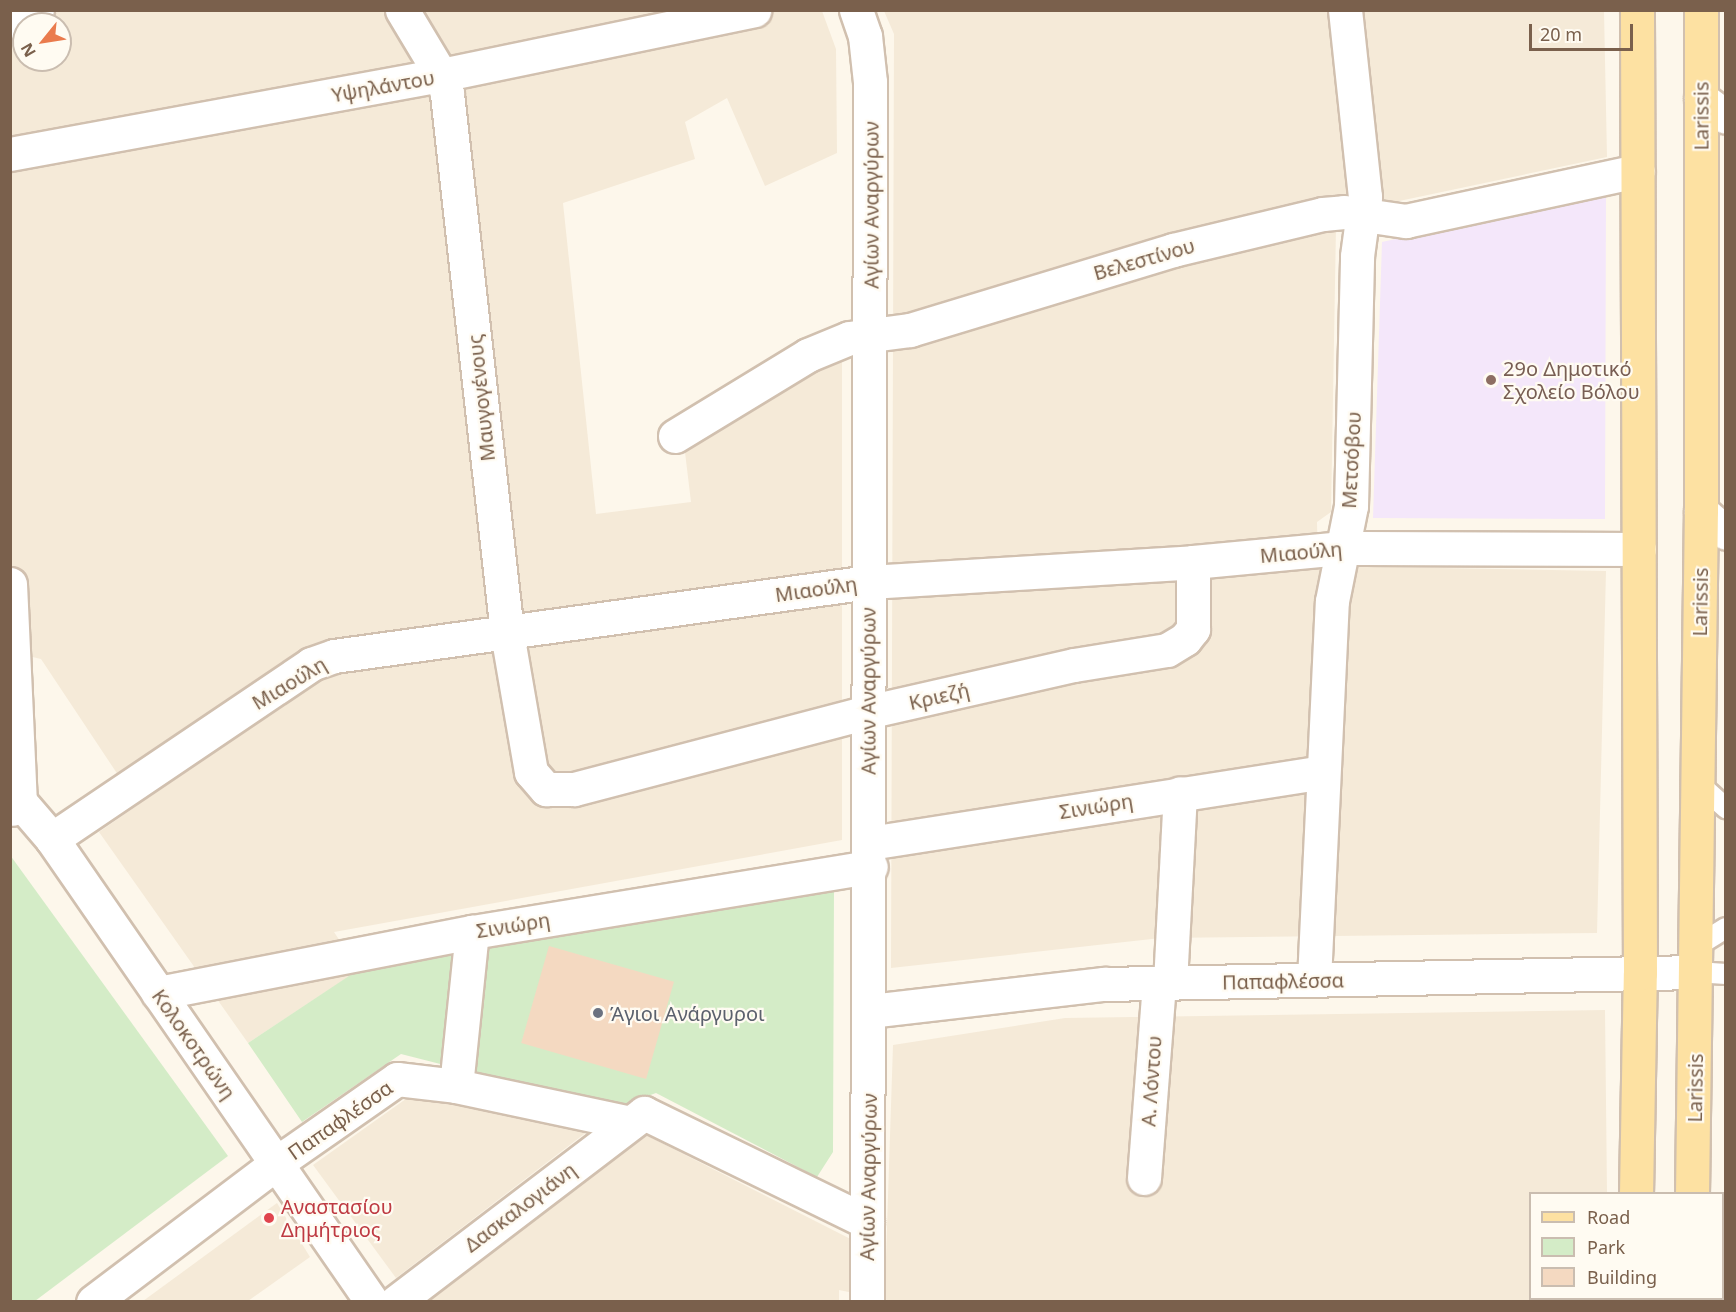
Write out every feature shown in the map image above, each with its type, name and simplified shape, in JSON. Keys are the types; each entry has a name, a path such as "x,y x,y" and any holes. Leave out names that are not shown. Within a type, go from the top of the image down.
{"main road":[{"path":"1636,1192 1640,973 1637,10"},
{"name":"Larissis","path":"1692,1192 1706,964 1698,783 1701,511 1713,108 1701,10"}],"street":[{"path":"10,21 37,10"},
{"name":"Μαυγογένους","path":"402,10 441,75 451,121 507,633 531,772 546,789"},
{"name":"Υψηλάντου","path":"10,154 441,75 754,10"},
{"name":"Αγίων Αναργύρων","path":"856,10 865,36 870,82 871,334 867,712 870,1011 867,1302"},
{"name":"Μετσόβου","path":"1314,980 1332,590 1351,506 1357,256 1365,173 1345,10"},
{"name":"Βελεστίνου","path":"675,436 823,346 871,334 910,330 1184,247 1323,214 1362,213 1406,221 1638,171"},
{"path":"1701,511 1725,533"},
{"name":"Μιαούλη","path":"52,839 311,664 334,656 869,582 1192,562 1340,548 1639,549"},
{"name":"Κριεζή","path":"546,789 574,789 867,712 1178,645 1193,629 1192,562"},
{"path":"10,584 14,801"},
{"name":"Σινιώρη","path":"158,993 1180,793 1322,772"},
{"name":"Α. Λόντου","path":"1144,1178 1165,983 1180,793"},
{"name":"Κολοκοτρώνη","path":"14,801 52,839 278,1162 372,1302"},
{"path":"456,1086 472,932"},
{"name":"Παπαφλέσσα","path":"870,1011 1104,984 1640,973 1706,964"},
{"name":"Παπαφλέσσα","path":"93,1302 278,1162 397,1079 456,1086 637,1118 867,1222"},
{"name":"Δασκαλογιάνη","path":"396,1302 637,1118"}],"lane":[{"path":"1698,783 1725,808"},
{"path":"1706,964 1725,928"}],"shaded area":[{"path":"11,11 822,11 836,49 837,153 765,186 727,98 685,122 695,159 563,203 596,514 691,502 684,444 828,357 842,356 842,840 334,932 359,970 248,1043 99,832 138,805 41,659 11,652"},
{"path":"884,11 1604,11 1607,157 1385,204 1336,227 1331,512 1317,522 1318,566 1606,571 1597,933 1161,938 891,968 894,34"},
{"name":"29ο Δημοτικό Σχολείο Βόλου","path":"1606,193 1605,519 1373,518 1382,242"},
{"path":"1605,1010 1607,1192 1529,1192 1529,1300 1601,1301 897,1302 839,1290 839,1302 425,1302 644,1134 886,1257 893,1045 1065,1018"},
{"path":"410,1096 592,1128 396,1278 313,1165"},
{"path":"277,1203 310,1257 248,1301 143,1301"}],"green space":[{"path":"10,855 228,1156 35,1301 11,1301"},
{"path":"834,887 833,1152 817,1177 656,1093 614,1108 401,1054 302,1122 248,1043 361,968"}],"building":[{"name":"Άγιοι Ανάργυροι","path":"549,946 674,982 646,1079 521,1043"}],"place":[{"name":"29ο Δημοτικό Σχολείο Βόλου","path":"1491,380"},
{"name":"Άγιοι Ανάργυροι","path":"598,1013"},
{"name":"Αναστασίου Δημήτριος","path":"269,1218"}]}
